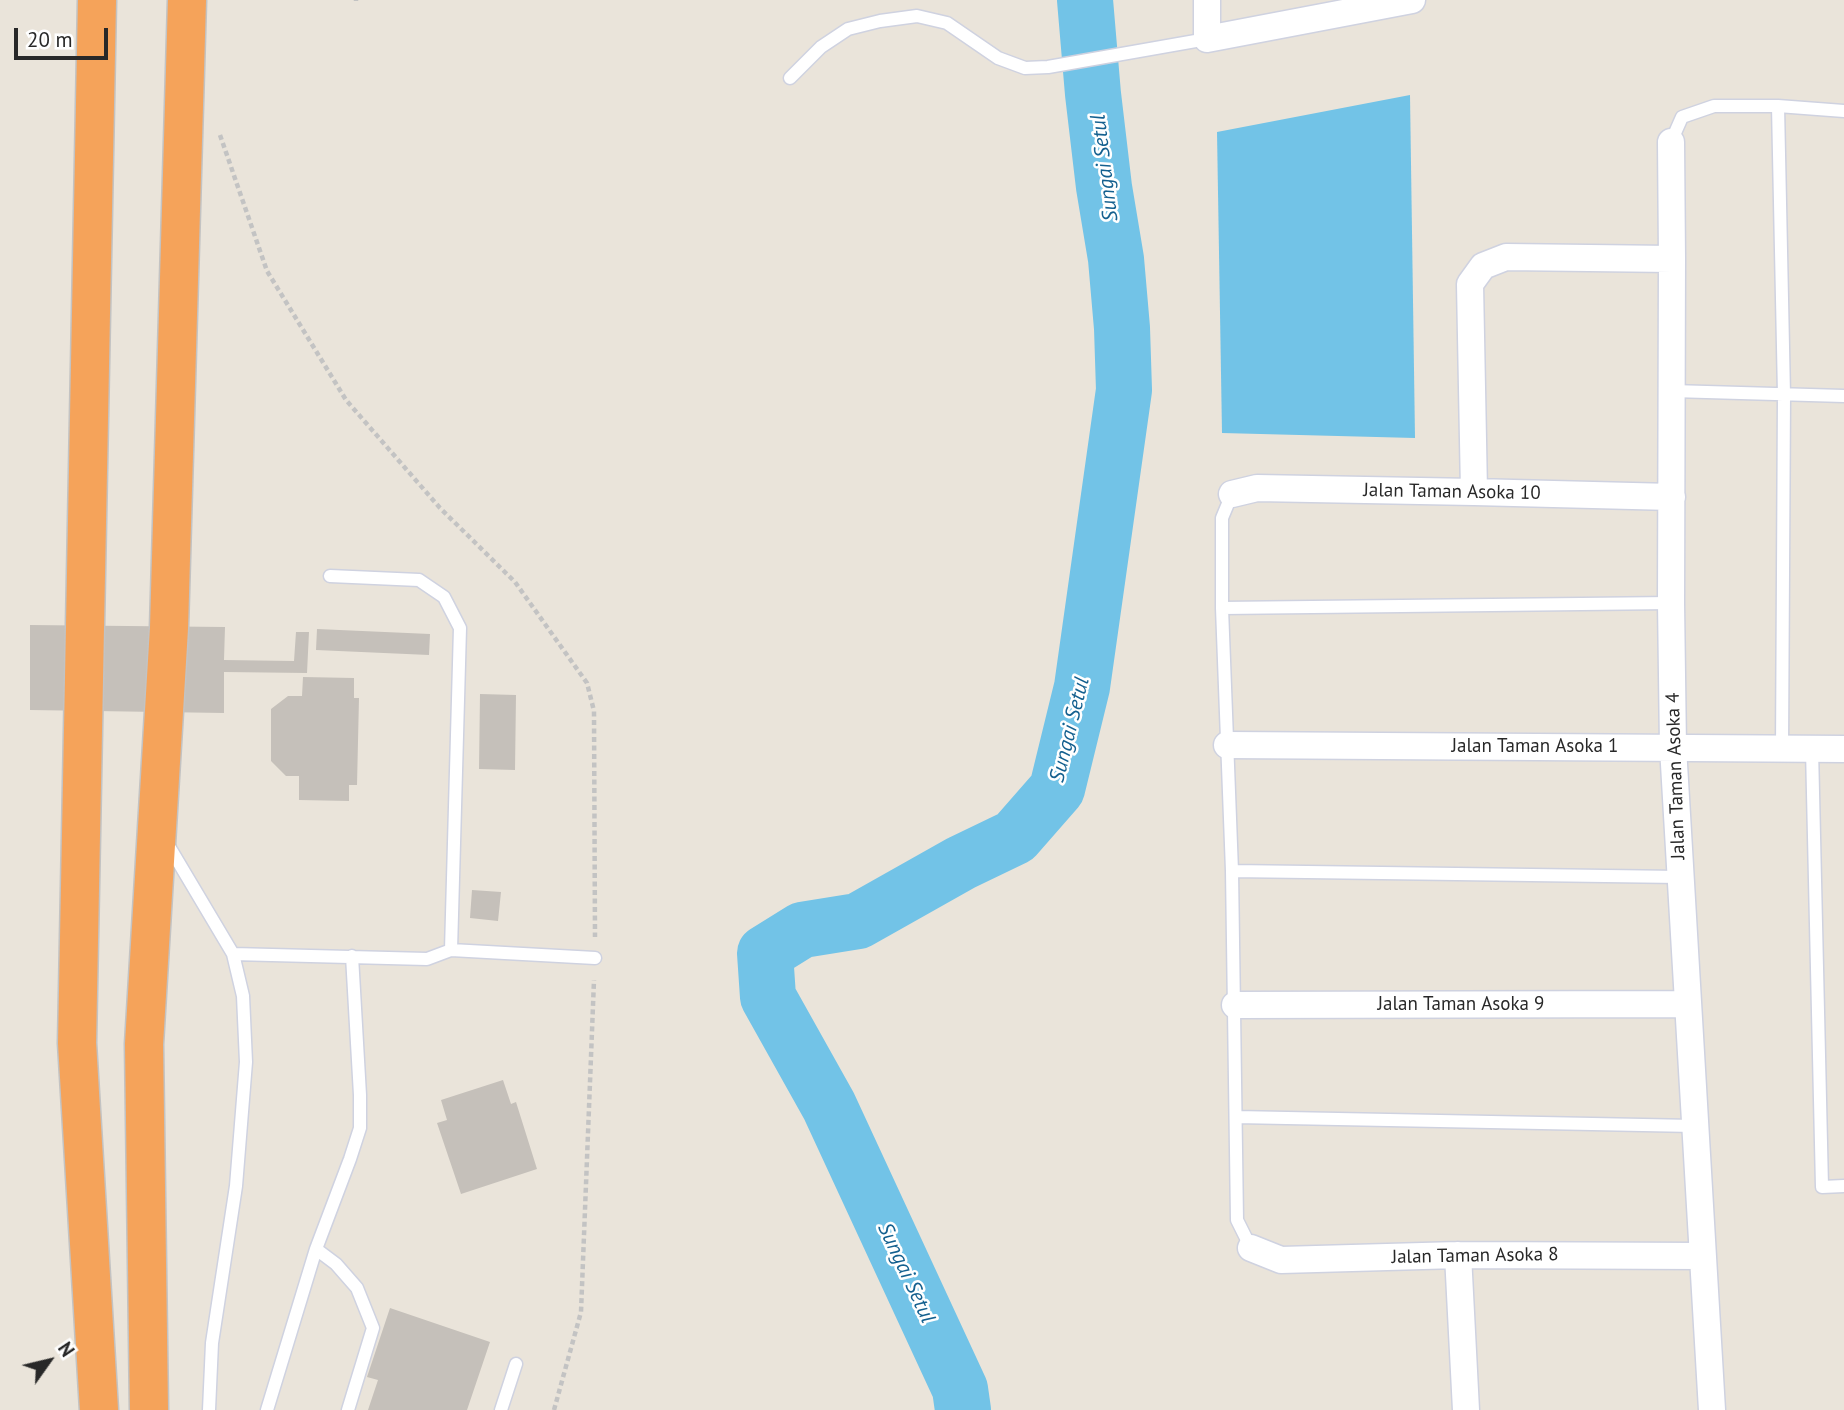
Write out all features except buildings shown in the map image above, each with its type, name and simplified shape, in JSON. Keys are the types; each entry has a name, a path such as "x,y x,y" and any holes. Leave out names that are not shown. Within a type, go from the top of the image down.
{"highway":[{"path":"97,0 78,1043 99,1410"},
{"path":"149,1410 144,1044 169,614 187,0"}],"street":[{"path":"1207,0 1207,39 1412,0"},
{"name":"Jalan Taman Asoka 4","path":"1671,142 1673,747 1712,1410"},
{"path":"1474,492 1470,284 1483,266 1506,257 1672,259"},
{"name":"Jalan Taman Asoka 10","path":"1233,494 1257,488 1672,497"},
{"name":"Jalan Taman Asoka 1","path":"1227,745 1844,749"},
{"name":"Jalan Taman Asoka 9","path":"1235,1006 1688,1004"},
{"name":"Jalan Taman Asoka 8","path":"1251,1248 1281,1260 1458,1255 1702,1256"},
{"path":"1458,1255 1466,1410"}],"lane":[{"path":"790,78 821,47 848,29 917,16 947,23 998,58 1025,68 1048,67 1207,39"},
{"path":"1671,142 1682,117 1714,106 1778,106 1844,111"},
{"path":"1778,106 1784,395 1782,748"},
{"path":"1672,391 1844,396"},
{"path":"1233,494 1222,517 1222,608 1232,871 1237,1220 1251,1248"},
{"path":"330,576 419,580 444,597 460,628 451,950"},
{"path":"1222,608 1671,603"},
{"path":"1812,750 1822,1187 1844,1186"},
{"path":"158,828 233,954 243,996 246,1062 236,1186 212,1343 209,1410"},
{"path":"1232,871 1680,877"},
{"path":"233,954 427,959 451,950 595,958"},
{"path":"267,1410 316,1249 360,1128 352,956"},
{"path":"1236,1117 1694,1126"},
{"path":"316,1249 336,1264 357,1288 373,1328 348,1410"},
{"path":"501,1410 516,1364"}],"water":[{"path":"1410,95 1415,438 1222,433 1217,132"}],"waterway":[{"name":"Sungai Setul","path":"963,1410 960,1389 829,1106 768,997 765,953 802,930 858,921 961,863 1015,837 1057,789 1082,687 1124,390 1116,259 1104,187 1085,0"}]}
